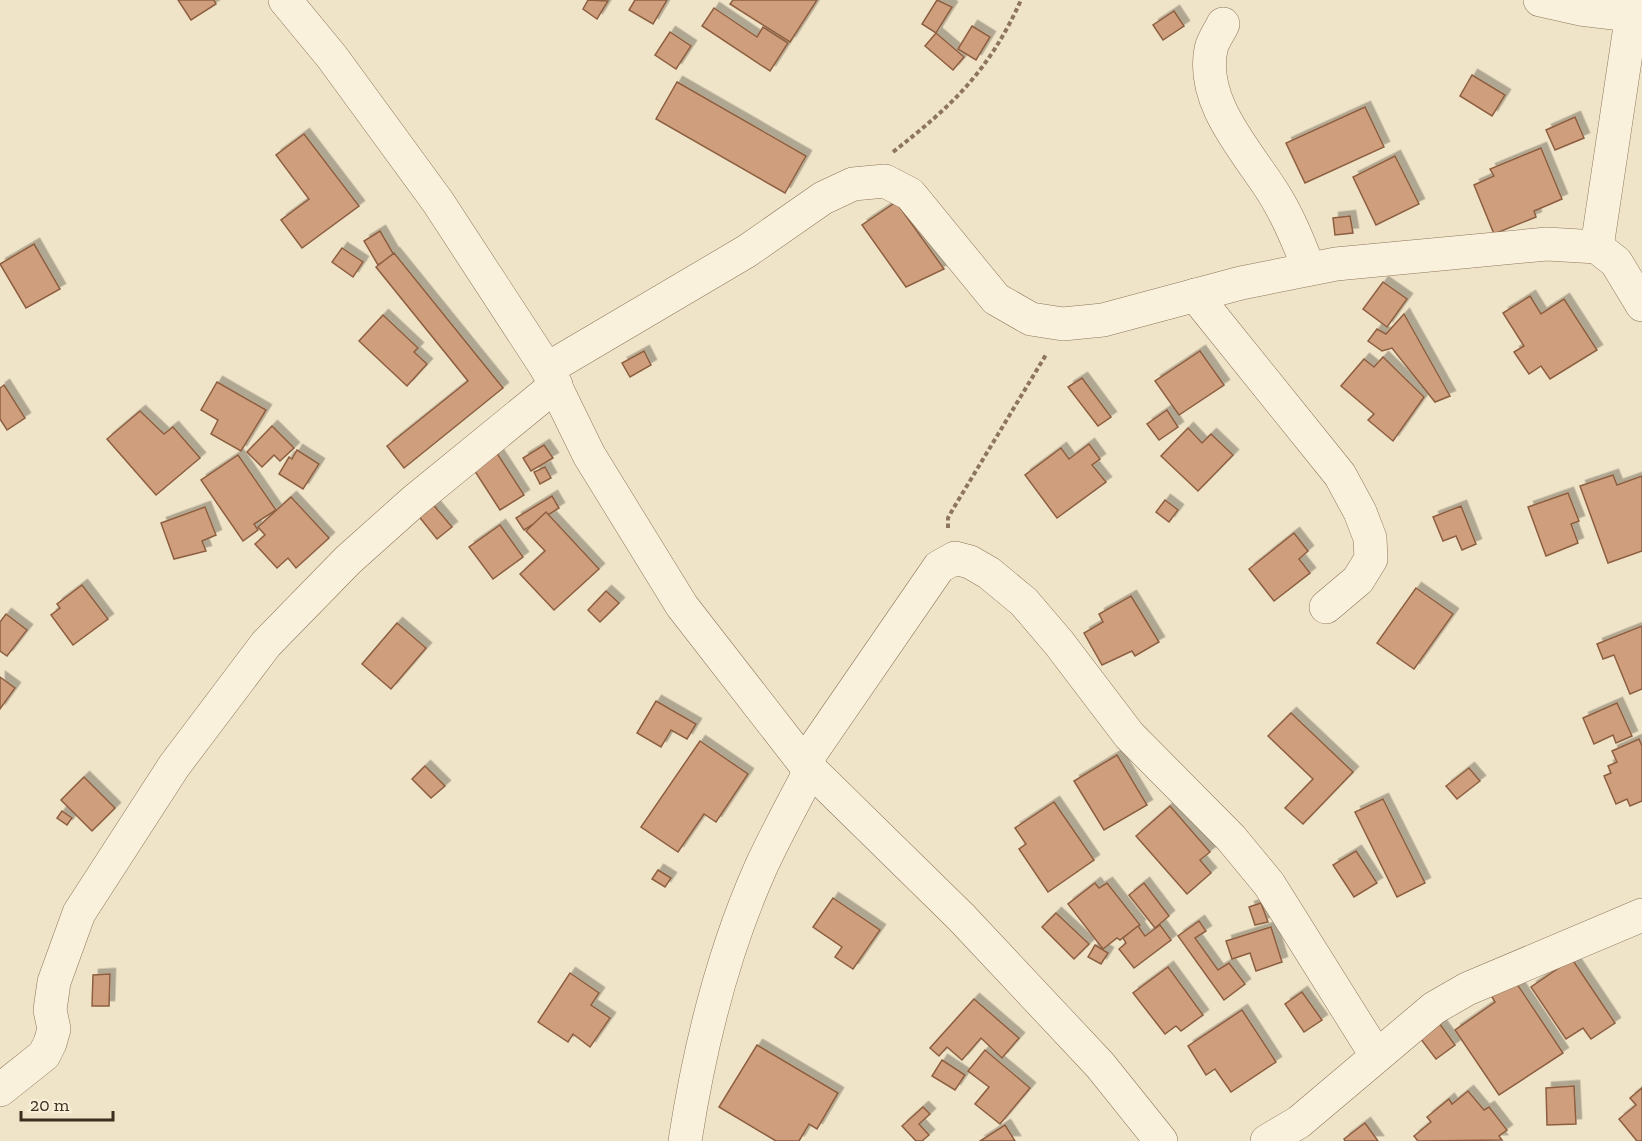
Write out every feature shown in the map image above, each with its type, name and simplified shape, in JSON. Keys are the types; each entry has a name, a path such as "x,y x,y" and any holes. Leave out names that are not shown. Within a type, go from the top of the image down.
{"street":[{"path":"1540,0 1580,9 1632,8 1598,248"},
{"path":"289,2 438,201 551,377 589,455 682,606 807,766 961,917 1100,1065 1161,1141"},
{"path":"1223,24 1211,47 1210,71 1216,99 1231,128 1294,229 1309,269"},
{"path":"0,1090 44,1055 50,1043 54,1029 50,1010 54,982 79,912 174,766 266,644 373,537 551,377 747,251 823,198 853,184 885,181 910,194 996,298 1031,319 1063,324 1103,320 1195,296 1336,264 1546,244 1598,248 1616,262 1642,305"},
{"path":"1195,296 1340,475 1360,512 1370,538 1371,559 1358,580 1326,607"},
{"path":"685,1141 696,1070 738,928 761,867 807,766 939,567 956,558 970,562 989,573 1024,603 1059,643 1129,735 1231,838 1269,884 1376,1055"},
{"path":"1267,1141 1299,1122 1337,1092 1376,1055 1434,1008 1467,989 1642,915"}],"path":[{"path":"853,184 947,109 988,62 1021,0"},
{"path":"956,558 948,518 1063,324"}],"building":[{"path":"178,0 214,0 216,4 191,20"},
{"path":"588,0 608,1 597,19 583,9"},
{"path":"635,0 667,0 653,24 629,10"},
{"path":"733,0 817,0 790,42 730,4"},
{"path":"937,0 952,7 936,33 922,24"},
{"path":"714,8 757,37 763,27 788,43 770,71 702,26"},
{"path":"1174,11 1184,26 1163,40 1153,25"},
{"path":"972,26 990,37 976,60 958,49"},
{"path":"670,32 691,46 676,69 655,55"},
{"path":"936,33 964,57 953,70 925,46"},
{"path":"1472,75 1505,95 1492,116 1460,96"},
{"path":"677,82 806,156 785,193 656,119"},
{"path":"1365,107 1384,147 1305,183 1286,143"},
{"path":"1575,117 1584,138 1555,150 1546,130"},
{"path":"304,134 359,206 302,248 281,220 309,199 276,155"},
{"path":"1541,148 1562,199 1534,211 1536,217 1494,234 1474,185 1494,176 1490,169"},
{"path":"1395,156 1419,204 1376,225 1353,177"},
{"path":"896,202 944,269 906,287 862,225"},
{"path":"1350,216 1353,233 1335,235 1333,218"},
{"path":"380,231 394,255 378,265 364,241"},
{"path":"34,244 60,289 26,308 0,264"},
{"path":"342,248 363,262 353,277 332,262"},
{"path":"394,253 503,388 404,468 387,446 468,381 376,267"},
{"path":"1383,282 1407,299 1387,327 1363,309"},
{"path":"1530,296 1541,314 1564,299 1597,350 1550,379 1541,366 1529,374 1514,352 1524,346 1503,313"},
{"path":"1404,314 1450,396 1435,402 1392,348 1382,351 1368,341 1377,329 1386,334"},
{"path":"383,315 418,348 414,352 427,364 407,386 359,341"},
{"path":"644,351 651,365 630,377 622,363"},
{"path":"1200,351 1224,385 1179,415 1155,381"},
{"path":"1383,357 1424,397 1393,441 1368,420 1374,414 1341,386 1364,359 1374,367"},
{"path":"1082,378 1111,417 1098,426 1068,387"},
{"path":"217,382 266,410 241,451 211,434 218,420 201,410"},
{"path":"4,385 25,418 7,430 0,419 0,388"},
{"path":"1167,410 1178,427 1159,440 1147,424"},
{"path":"140,411 164,434 173,427 200,458 156,495 107,439"},
{"path":"272,426 294,448 280,461 274,455 262,467 247,452"},
{"path":"1188,428 1202,443 1211,434 1233,455 1198,491 1161,456"},
{"path":"491,444 524,495 500,510 467,459"},
{"path":"1089,444 1100,459 1092,465 1106,482 1057,518 1025,475 1061,448 1069,459"},
{"path":"544,445 553,458 531,471 523,458"},
{"path":"297,450 319,464 303,489 279,474 289,457 292,459"},
{"path":"238,455 276,510 254,524 258,530 243,541 201,480"},
{"path":"545,467 551,478 540,484 534,472"},
{"path":"1613,475 1617,485 1642,476 1642,551 1608,563 1580,486"},
{"path":"1568,493 1579,521 1571,524 1578,543 1546,556 1528,507"},
{"path":"552,496 559,508 524,530 516,518"},
{"path":"291,497 329,538 296,568 288,558 277,568 255,544 265,535 258,527"},
{"path":"1165,500 1178,510 1169,522 1156,512"},
{"path":"431,502 452,527 437,539 417,514"},
{"path":"1461,506 1476,544 1462,550 1456,536 1443,541 1433,517"},
{"path":"205,507 216,535 202,541 206,551 174,559 161,523"},
{"path":"546,512 599,569 554,610 520,574 545,551 526,531"},
{"path":"500,525 523,557 493,579 469,547"},
{"path":"1294,533 1308,551 1299,559 1310,573 1274,601 1249,569"},
{"path":"82,585 108,619 73,645 51,615 60,608 57,604"},
{"path":"1416,588 1453,614 1414,669 1377,643"},
{"path":"606,591 619,603 600,622 588,610"},
{"path":"1131,596 1159,642 1135,656 1132,651 1102,665 1084,633 1103,622 1099,614"},
{"path":"6,614 27,630 7,656 0,651 0,622"},
{"path":"397,623 426,648 391,689 362,664"},
{"path":"1642,626 1642,689 1630,694 1614,655 1603,659 1597,644"},
{"path":"0,677 15,688 0,709"},
{"path":"656,701 696,724 687,739 671,730 661,747 637,733"},
{"path":"1617,703 1632,736 1616,743 1613,735 1594,744 1583,718"},
{"path":"1291,713 1353,772 1303,824 1285,808 1313,779 1268,736"},
{"path":"1639,739 1642,746 1642,801 1630,806 1627,799 1616,804 1604,776 1611,773 1608,766 1617,762 1612,751"},
{"path":"700,741 748,774 716,822 704,814 678,852 641,827"},
{"path":"1117,755 1147,805 1104,830 1074,781"},
{"path":"425,766 445,786 431,798 412,779"},
{"path":"1469,768 1480,781 1457,799 1446,786"},
{"path":"84,777 115,808 92,831 61,800"},
{"path":"1383,799 1425,883 1397,897 1355,812"},
{"path":"1054,802 1094,860 1048,892 1019,849 1026,844 1015,828"},
{"path":"1170,806 1210,852 1200,860 1211,873 1187,894 1136,836"},
{"path":"62,811 72,818 67,825 57,818"},
{"path":"1356,851 1377,883 1354,897 1333,865"},
{"path":"658,870 671,878 665,887 652,879"},
{"path":"1095,883 1099,888 1107,883 1140,925 1103,949 1068,904"},
{"path":"1144,883 1169,916 1155,928 1129,895"},
{"path":"833,898 880,930 853,969 835,957 842,947 813,927"},
{"path":"1261,903 1268,922 1255,925 1249,907"},
{"path":"1056,913 1089,944 1074,959 1042,927"},
{"path":"1199,921 1206,931 1195,938 1218,970 1229,963 1245,984 1224,1000 1178,936"},
{"path":"1160,925 1171,940 1134,968 1119,949 1126,943 1123,938 1138,926 1145,936"},
{"path":"1271,927 1282,962 1256,971 1250,953 1232,959 1226,941"},
{"path":"1095,945 1108,953 1101,964 1088,957"},
{"path":"1572,959 1615,1023 1591,1039 1583,1028 1566,1039 1531,987"},
{"path":"1168,967 1203,1015 1181,1031 1176,1026 1165,1034 1133,993"},
{"path":"570,973 599,993 591,1005 610,1018 590,1047 573,1034 568,1042 538,1022"},
{"path":"110,974 109,1006 92,1006 93,975"},
{"path":"1511,975 1563,1053 1499,1095 1455,1030 1495,1002 1488,990"},
{"path":"1302,992 1322,1020 1304,1032 1285,1004"},
{"path":"974,999 1019,1038 1002,1058 981,1038 962,1060 947,1047 939,1056 930,1048"},
{"path":"1242,1010 1276,1062 1231,1092 1215,1069 1206,1075 1188,1046"},
{"path":"1437,1020 1455,1045 1436,1059 1417,1034"},
{"path":"757,1045 838,1093 817,1129 809,1124 799,1141 776,1141 719,1107"},
{"path":"985,1050 1030,1088 1000,1124 975,1104 989,1087 968,1071"},
{"path":"942,1060 965,1075 955,1090 932,1076"},
{"path":"1574,1086 1576,1124 1547,1125 1546,1088"},
{"path":"1642,1088 1642,1141 1637,1141 1619,1119 1636,1105 1630,1098"},
{"path":"1468,1091 1484,1110 1489,1107 1507,1130 1499,1136 1502,1140 1418,1141 1414,1136 1431,1122 1427,1117 1449,1099 1452,1104"},
{"path":"923,1107 930,1114 919,1124 929,1135 922,1141 916,1141 902,1126"},
{"path":"1365,1123 1378,1141 1345,1141 1344,1139"},
{"path":"1005,1125 1015,1141 980,1141"}]}
